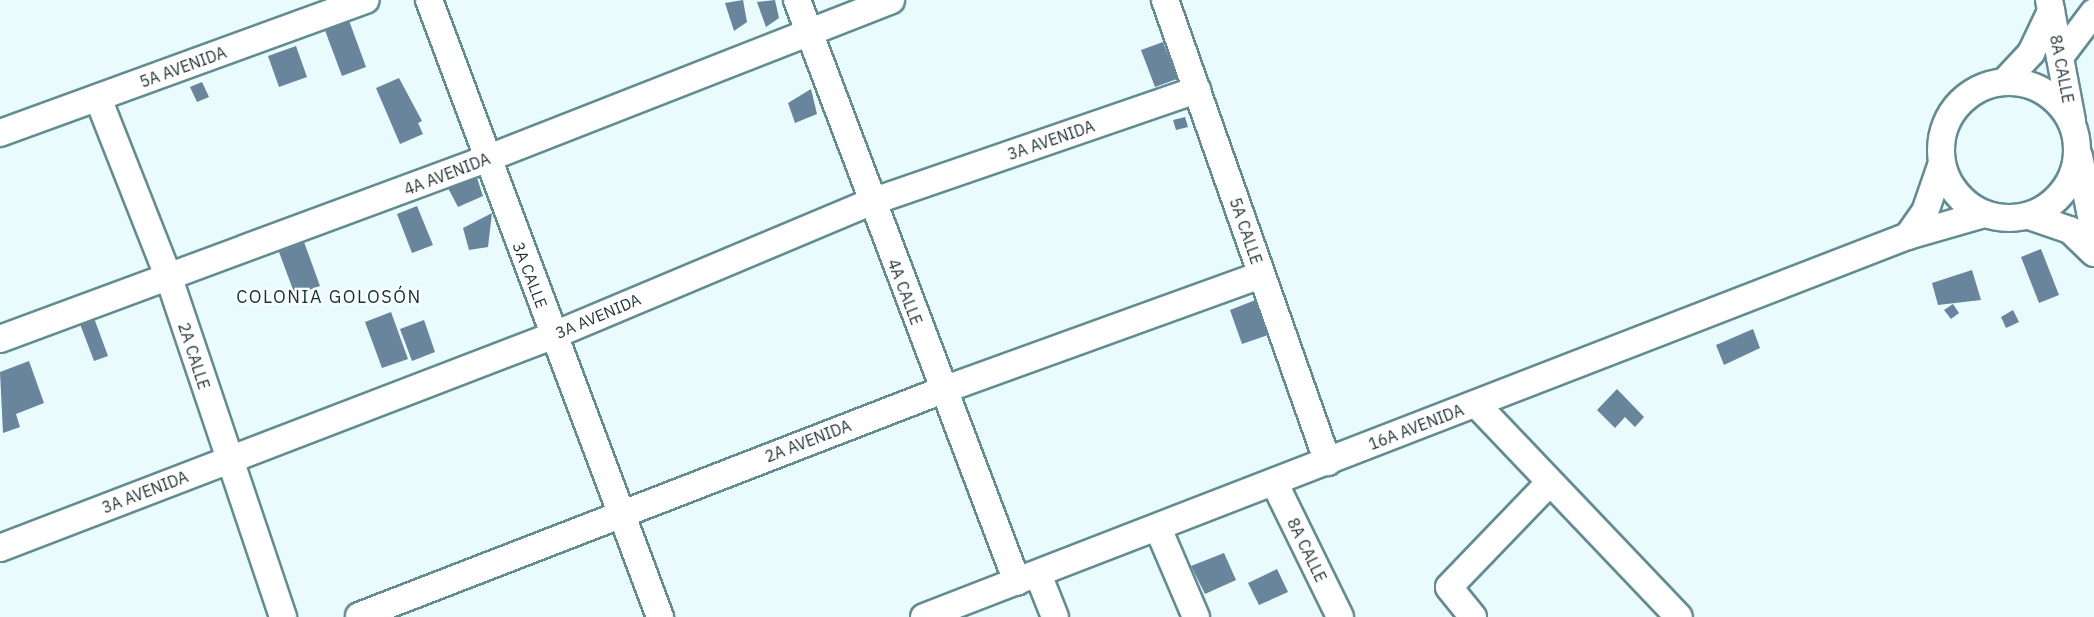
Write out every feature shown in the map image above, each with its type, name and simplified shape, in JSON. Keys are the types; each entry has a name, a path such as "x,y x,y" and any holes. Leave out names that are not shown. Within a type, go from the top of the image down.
{"street":[{"name":"5A AVENIDA","path":"0,133 366,0"},
{"name":"3A CALLE","path":"429,0 552,336 623,512 660,617"},
{"name":"4A CALLE","path":"797,0 943,390 1028,578 1055,617"},
{"name":"4A AVENIDA","path":"0,339 486,159 891,0"},
{"name":"5A CALLE","path":"1165,0 1328,462"},
{"name":"8A CALLE","path":"2050,6 2094,232"},
{"name":"8A CALLE","path":"2004,82 2031,53 2050,6"},
{"path":"2060,57 2090,23"},
{"path":"1908,237 1925,212 1942,163 1949,119 1962,100 2004,82 2046,93 2075,138 2065,190 2029,216"},
{"name":"3A AVENIDA","path":"0,548 552,336 871,202 1197,90"},
{"name":"2A CALLE","path":"98,98 169,278 228,460 283,617"},
{"path":"1942,163 1950,185 1984,214 2029,216 2064,227 2094,253"},
{"name":"16A AVENIDA","path":"924,617 950,613 1028,578 1908,237 1984,214"},
{"name":"2A AVENIDA","path":"358,617 623,512 943,390 1261,275"},
{"path":"1476,404 1548,484 1679,617"},
{"name":"8A CALLE","path":"1274,482 1340,617"},
{"path":"1473,617 1449,587 1548,484"},
{"path":"1158,528 1196,617"}],"building":[{"path":"743,0 747,22 734,31 725,3"},
{"path":"775,0 779,18 766,27 757,2"},
{"path":"347,15 366,67 342,76 323,25"},
{"path":"1163,42 1177,79 1155,87 1141,50"},
{"path":"296,46 307,77 279,87 268,56"},
{"path":"399,78 422,121 418,123 423,134 400,144 376,88"},
{"path":"202,82 209,97 197,102 190,87"},
{"path":"811,89 817,114 795,123 788,103"},
{"path":"1185,117 1188,127 1176,130 1173,120"},
{"path":"476,175 483,196 458,207 448,188"},
{"path":"417,206 433,245 412,253 397,214"},
{"path":"492,213 488,247 469,250 463,228"},
{"path":"304,242 320,286 295,295 279,252"},
{"path":"2041,249 2059,295 2039,303 2021,257"},
{"path":"1972,270 1981,300 1938,305 1932,283"},
{"path":"1258,299 1271,334 1242,344 1230,310"},
{"path":"1953,304 1959,313 1951,319 1944,310"},
{"path":"2013,310 2019,322 2006,328 2001,317"},
{"path":"391,312 408,359 382,368 365,322"},
{"path":"94,318 108,356 94,361 80,324"},
{"path":"424,320 435,352 412,361 400,329"},
{"path":"1753,329 1760,348 1724,365 1716,345"},
{"path":"29,361 44,403 16,414 20,427 3,433 0,372"},
{"path":"1617,389 1644,417 1635,427 1625,417 1615,428 1597,410"},
{"path":"1224,553 1236,580 1205,594 1191,566"},
{"path":"1277,569 1288,592 1259,605 1248,583"}],"district":[{"name":"COLONIA GOLOSÓN","path":"329,297"}]}
